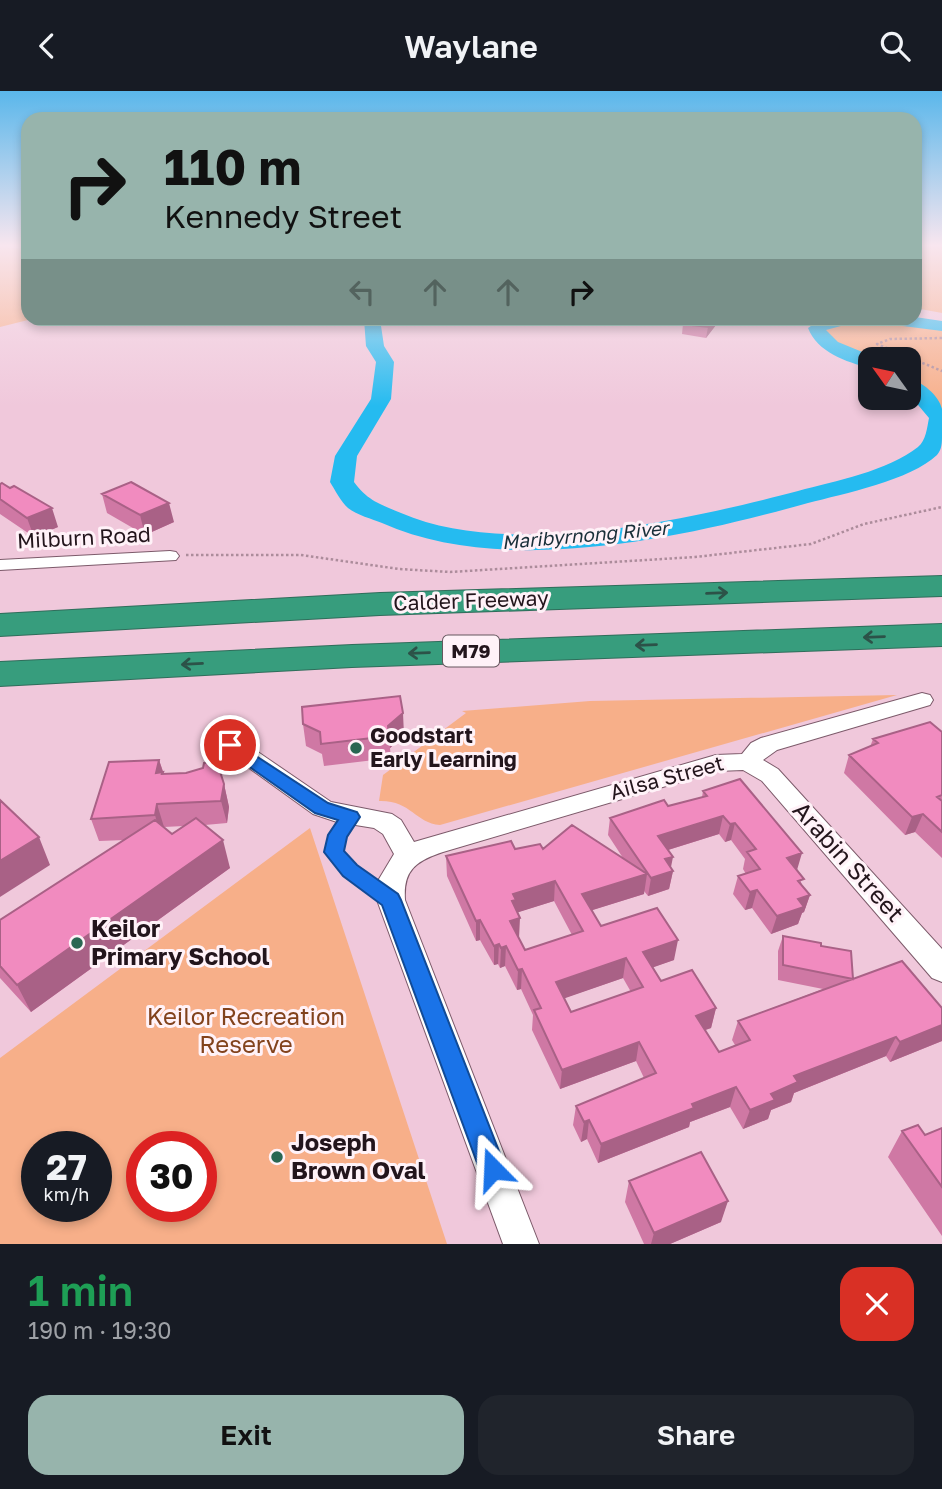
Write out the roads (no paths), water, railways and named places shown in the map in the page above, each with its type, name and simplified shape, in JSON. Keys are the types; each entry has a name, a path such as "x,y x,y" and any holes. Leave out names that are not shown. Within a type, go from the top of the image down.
{"highway":[{"name":"Calder Freeway","path":"0,625 380,604 942,586"},
{"path":"0,610 165,605 380,604"},
{"name":"M79","path":"0,674 352,656 942,635"}],"street":[{"name":"Milburn Road","path":"0,565 170,556"},
{"name":"Ailsa Street","path":"407,855 436,844 716,763 732,760 748,762 759,749 769,744 922,700"},
{"path":"225,740 322,808 351,817 373,818 388,823 399,834 407,855 393,874 389,889 391,900 521,1244"},
{"name":"Arabin Street","path":"748,762 773,779 942,969"}],"lane":[{"path":"351,817 338,835 334,852 350,870 391,900"}],"waterway":[{"name":"Maribyrnong River","path":"922,323 942,326"},
{"name":"Maribyrnong River","path":"373,326 375,346 385,362 381,399 346,456 342,482 357,503 416,529 454,538 502,543 578,539 677,528 722,519 866,480 912,461 929,450 936,438 940,418 921,394"},
{"name":"Maribyrnong River","path":"820,326 817,328 820,335 831,346 858,357"}],"place":[{"name":"Goodstart Early Learning","path":"356,748"},
{"name":"Keilor Primary School","path":"77,943"},
{"name":"Joseph Brown Oval","path":"277,1157"}],"park label":[{"name":"Keilor Recreation Reserve","path":"246,1031"}]}
